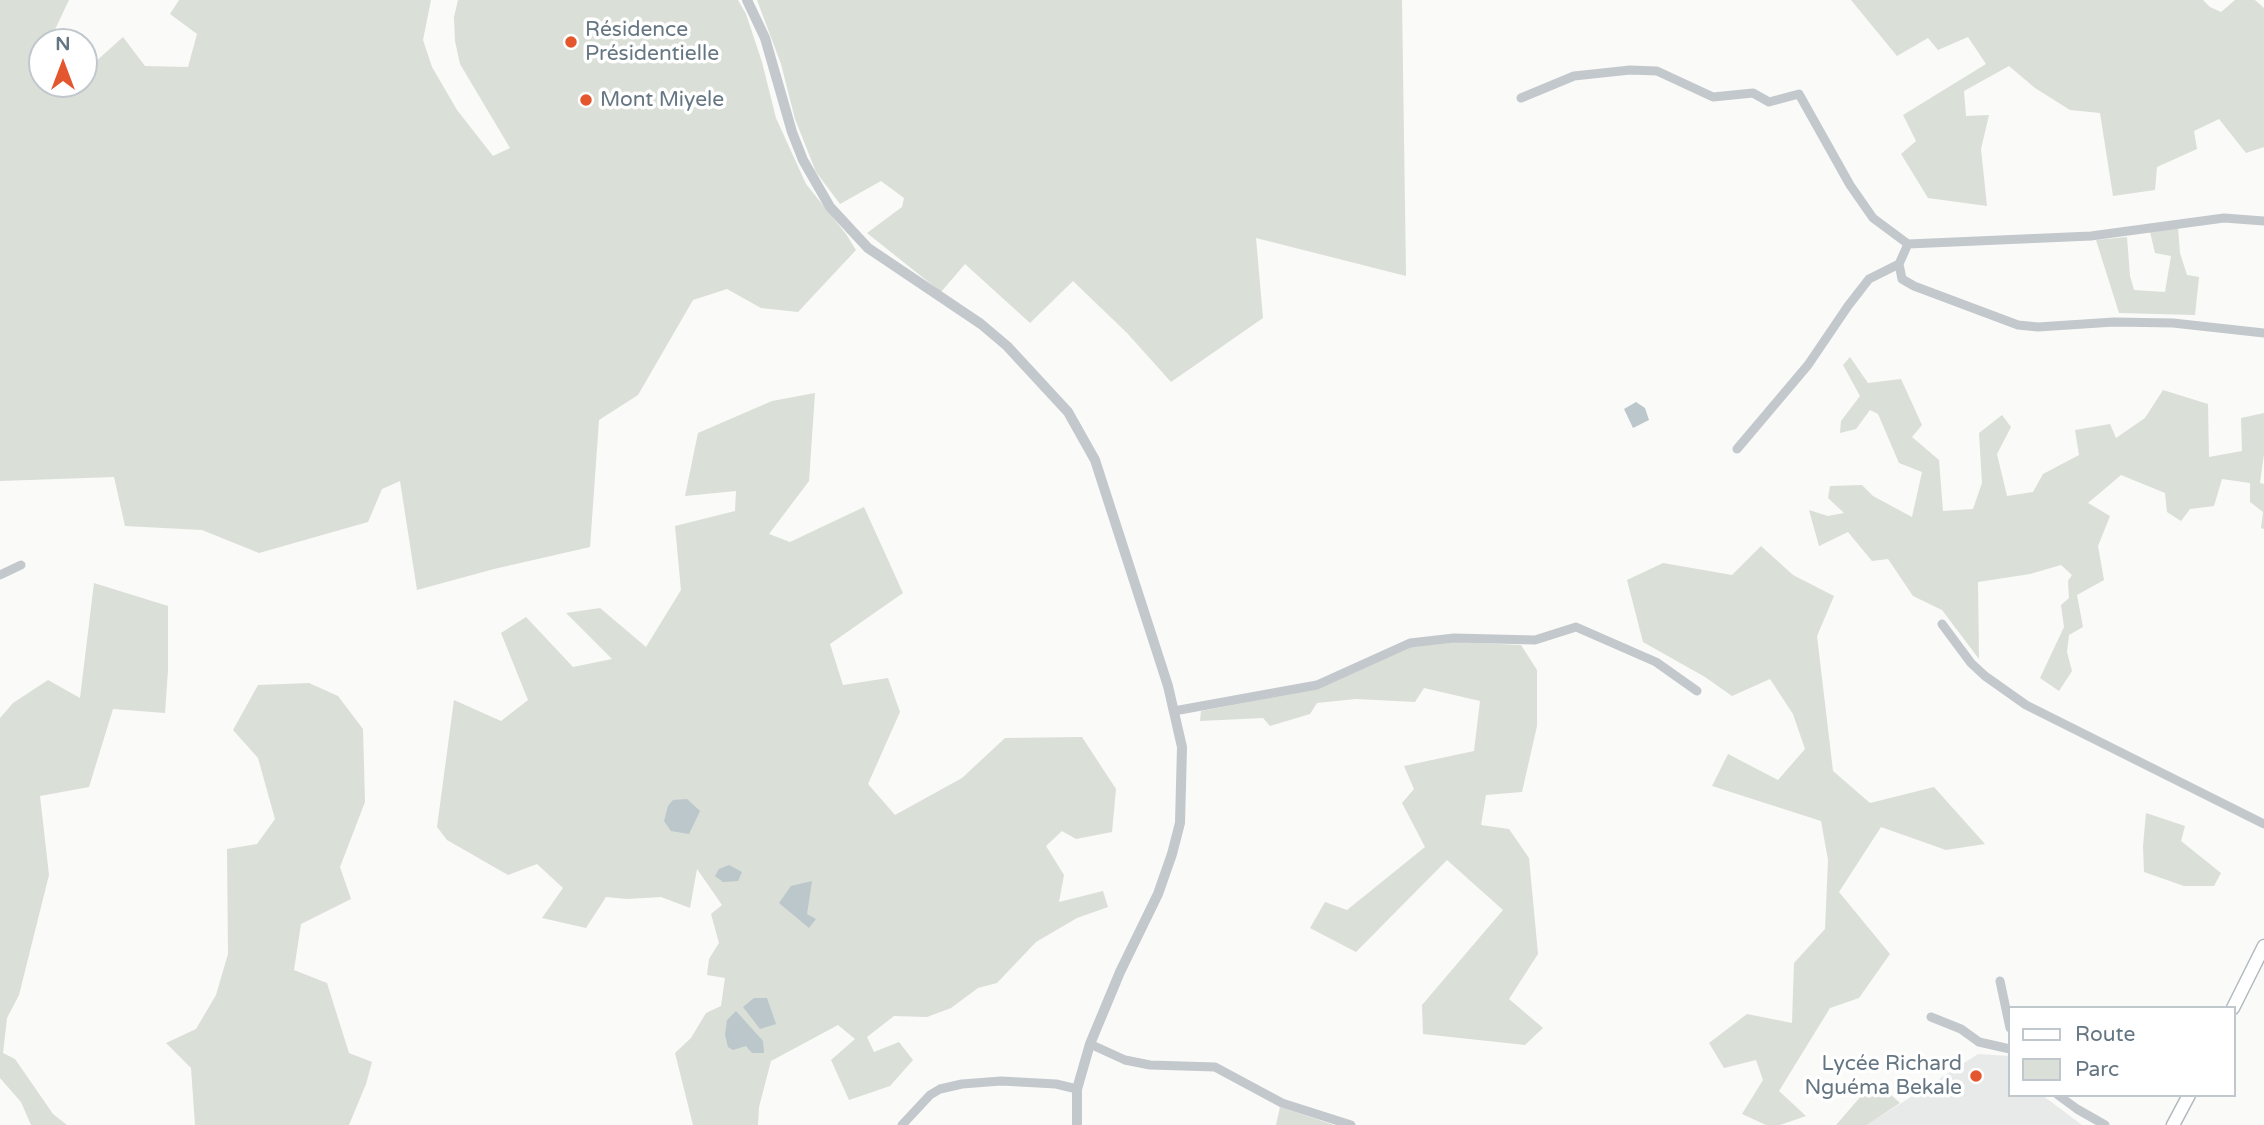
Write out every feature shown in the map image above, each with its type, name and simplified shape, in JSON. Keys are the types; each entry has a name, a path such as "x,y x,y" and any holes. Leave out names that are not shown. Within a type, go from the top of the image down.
{"main road":[{"path":"2234,1006 2264,947"},
{"path":"2173,1125 2188,1097"}],"street":[{"path":"747,0 765,38 792,132 803,160 830,207 869,248 909,278 981,324 1007,346 1068,412 1082,435 1094,460 1174,710 1182,747 1180,823 1157,894 1090,1044 1077,1089 1077,1125"},
{"path":"1521,99 1573,76 1630,70 1657,71 1713,97 1753,93 1769,102 1799,94 1850,185 1873,218 1908,244 2091,236 2224,218 2264,221"},
{"path":"1908,244 1899,264 1902,279 2018,325 2038,327 2114,322 2173,323 2264,333"},
{"path":"1737,449 1808,365 1869,279 1899,264"},
{"path":"0,575 21,565"},
{"path":"1942,624 1971,663 2026,705 2264,824"},
{"path":"1174,710 1317,685 1410,643 1454,638 1535,640 1576,627 1656,662 1698,691"},
{"path":"2000,981 2008,1019"},
{"path":"1931,1017 1961,1029 1979,1042 2008,1048"},
{"path":"1090,1044 1125,1060 1150,1065 1215,1068 1282,1103 1351,1125"},
{"path":"902,1125 930,1095 940,1089 962,1084 1001,1081 1056,1084 1077,1089"},
{"path":"2061,1097 2105,1125"}],"shaded area":[{"path":"1636,402 1645,408 1649,420 1633,428 1624,409"},
{"path":"687,799 700,811 689,834 671,831 664,821 668,806 673,800"},
{"path":"729,865 742,872 738,881 723,882 715,876 719,869"},
{"path":"812,881 807,914 816,919 809,928 779,903 791,886"},
{"path":"754,998 767,998 776,1024 760,1029 743,1007"},
{"path":"736,1011 763,1041 764,1053 752,1053 746,1046 733,1050 728,1047 725,1035 727,1020"},
{"name":"Lycée Richard Nguéma Bekale","path":"1978,1054 2008,1056 2008,1097 2045,1097 2082,1125 1867,1125"}],"green space":[{"path":"0,0 69,0 56,28 28,28 28,98 98,98 98,59 123,37 145,66 188,67 197,34 170,14 179,0 431,0 423,40 432,67 457,110 493,156 510,148 460,64 454,17 458,0 738,0 746,14 762,62 776,118 806,184 856,250 798,312 761,308 727,289 693,300 638,395 599,420 590,547 417,590 400,481 382,489 368,522 259,553 202,530 125,526 114,477 0,481"},
{"path":"757,0 1402,0 1406,276 1256,238 1263,318 1171,382 1127,333 1073,281 1030,323 965,264 941,292 867,233 902,207 904,198 881,181 840,204 816,172 795,119 781,64"},
{"path":"1851,0 2203,0 2221,12 2235,0 2255,0 2264,8 2264,147 2246,153 2219,119 2194,131 2197,149 2157,167 2155,190 2113,196 2100,113 2070,110 2035,88 2009,66 1964,91 1966,116 1989,115 1981,149 1987,206 1928,198 1901,154 1916,141 1903,115 1986,64 1968,37 1938,50 1928,38 1897,56"},
{"path":"2178,227 2180,253 2187,275 2199,277 2195,315 2119,313 2096,240 2127,237 2130,276 2134,290 2165,292 2171,256 2155,253 2150,232"},
{"path":"1850,357 1868,383 1901,379 1922,425 1912,437 1939,460 1943,511 1973,509 1982,483 1979,433 2002,415 2011,427 1997,454 2007,496 2033,492 2043,474 2079,455 2075,430 2110,424 2116,438 2145,418 2163,390 2208,404 2209,457 2242,451 2241,418 2264,413 2264,454 2260,483 2264,484 2264,529 2261,528 2263,512 2250,502 2250,483 2222,479 2214,506 2190,509 2181,521 2167,512 2165,493 2121,475 2088,503 2110,516 2098,546 2104,580 2077,595 2083,627 2069,635 2067,652 2072,671 2059,691 2040,678 2064,627 2061,605 2069,598 2068,581 2072,575 2061,565 2030,574 1978,582 1979,659 1942,610 1913,596 1888,559 1872,561 1848,532 1819,546 1809,510 1828,516 1844,513 1828,498 1830,486 1862,485 1873,496 1912,517 1922,472 1899,463 1878,414 1870,410 1856,429 1840,433 1841,421 1860,396 1843,365"},
{"path":"815,393 809,481 769,534 790,542 864,507 903,593 830,644 843,685 888,678 900,712 868,784 895,815 962,778 1005,738 1082,737 1116,789 1112,832 1076,839 1062,831 1046,846 1064,875 1059,902 1103,891 1108,907 1077,918 1036,942 997,983 978,988 951,1008 927,1017 894,1016 867,1037 874,1052 899,1042 913,1060 890,1086 849,1100 831,1060 855,1039 838,1025 771,1061 759,1107 758,1125 693,1125 675,1053 691,1038 706,1013 721,1006 725,978 707,975 709,959 719,943 711,914 722,905 697,869 690,908 661,897 606,897 586,928 542,918 563,888 537,864 508,875 447,840 437,827 454,700 501,721 528,700 501,633 526,617 573,667 612,659 566,613 600,608 646,647 681,590 675,526 735,511 736,491 685,496 698,433 772,401"},
{"path":"1761,546 1793,575 1834,596 1817,636 1833,771 1870,803 1934,787 1985,844 1946,850 1881,827 1839,892 1890,954 1859,998 1830,1008 1779,1091 1806,1116 1780,1125 1766,1125 1742,1114 1763,1080 1756,1060 1724,1068 1709,1043 1747,1014 1792,1023 1794,963 1825,929 1828,860 1821,821 1712,786 1728,754 1778,780 1805,749 1793,714 1770,679 1732,696 1705,677 1643,642 1627,580 1663,563 1732,575"},
{"path":"94,583 168,606 165,713 113,709 89,787 40,796 49,875 19,995 7,1018 3,1053 15,1059 53,1114 67,1125 31,1125 21,1102 0,1078 0,718 13,703 48,680 80,698"},
{"path":"1457,642 1521,645 1537,670 1537,726 1522,792 1486,795 1481,825 1509,829 1529,858 1538,954 1509,999 1543,1028 1525,1045 1423,1034 1422,1005 1503,910 1447,860 1356,952 1310,928 1325,902 1347,910 1425,847 1402,803 1414,789 1404,766 1474,751 1480,701 1424,688 1415,702 1356,699 1317,703 1310,714 1270,726 1263,718 1200,721 1201,711 1318,689 1411,647"},
{"path":"309,683 338,696 363,729 365,802 340,867 351,899 301,924 294,970 327,983 349,1053 372,1062 349,1125 195,1125 191,1068 166,1043 196,1029 216,995 228,954 227,849 257,844 275,819 258,758 233,730 258,685"},
{"path":"2146,813 2185,826 2181,841 2221,873 2214,886 2184,886 2144,872"},
{"path":"1875,1080 1900,1103 1867,1125 1836,1125"},
{"path":"1280,1107 1334,1125 1276,1125"}],"place":[{"name":"Résidence Présidentielle","path":"571,42"},
{"name":"Mont Miyele","path":"586,100"},
{"name":"Lycée Richard Nguéma Bekale","path":"1976,1076"}]}
